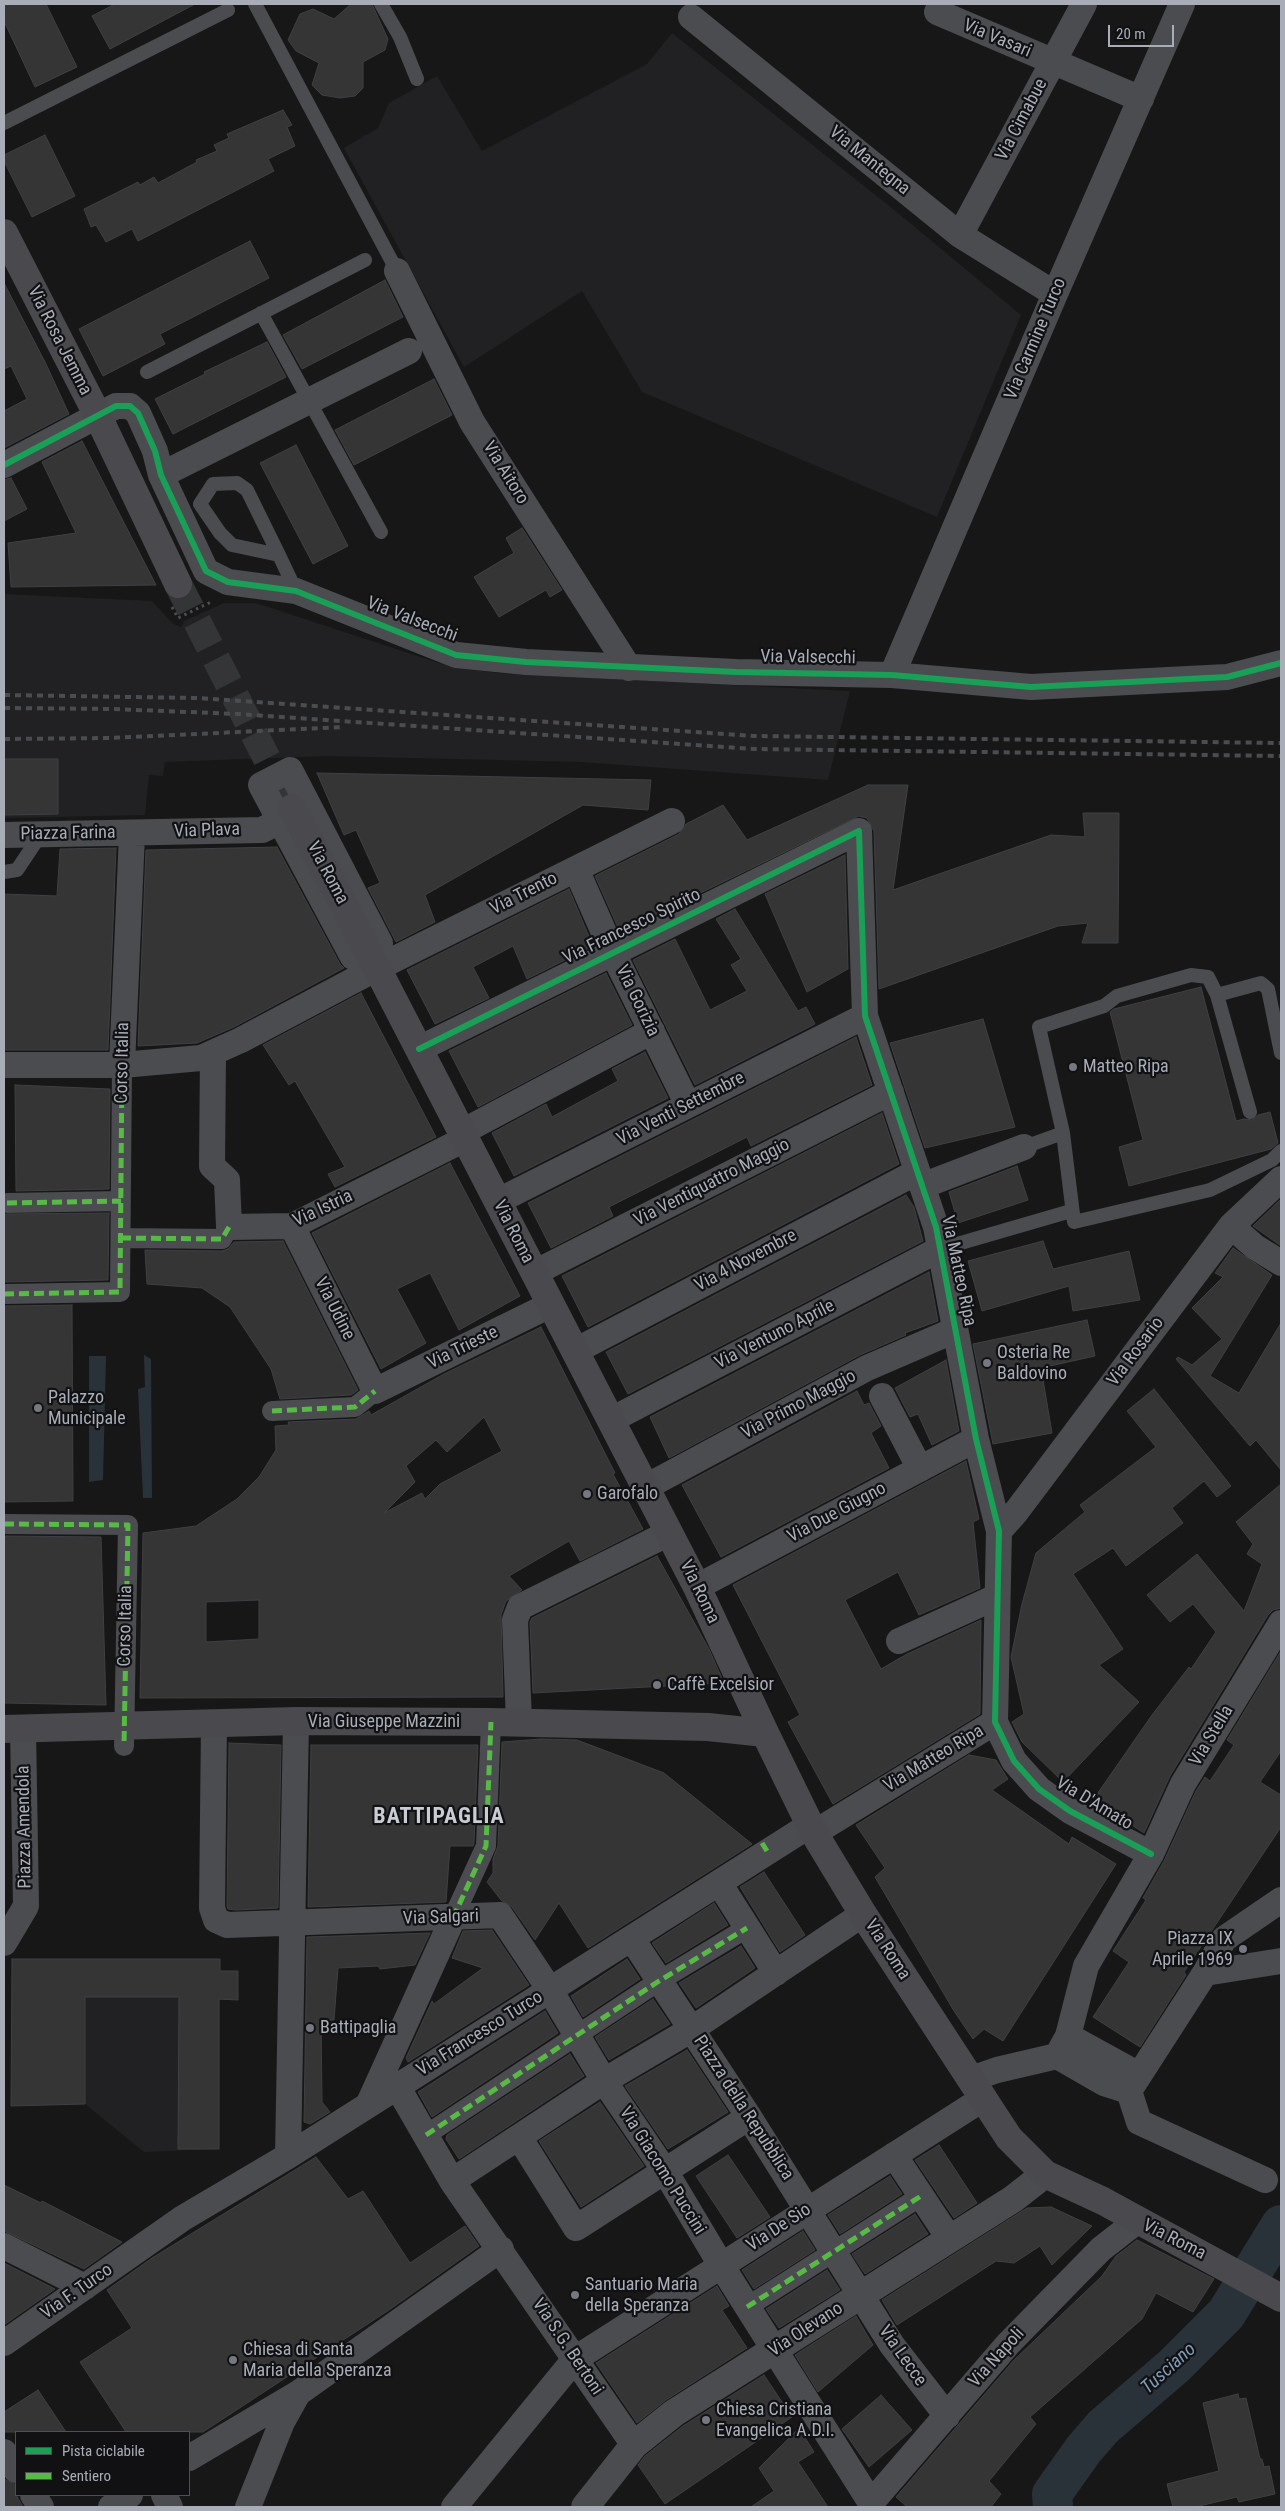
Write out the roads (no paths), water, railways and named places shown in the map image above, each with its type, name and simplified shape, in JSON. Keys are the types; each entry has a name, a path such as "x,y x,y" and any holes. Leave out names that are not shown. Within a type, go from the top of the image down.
{"main road":[{"name":"Via Rosa Jemma","path":"4,233 98,416 178,584"},
{"name":"Via Roma","path":"286,814 378,968 550,1305 670,1533 812,1829 863,1914 1009,2138 1045,2174 1226,2267 1281,2298"},
{"name":"Via Giuseppe Mazzini","path":"13,1728 124,1736 214,1724 296,1721 519,1722 708,1727 765,1733"}],"street":[{"name":"Via Cimabue","path":"960,235 1084,4"},
{"name":"Via Carmine Turco","path":"892,675 1055,294 1182,4"},
{"name":"Via Vasari","path":"937,12 1052,63 1141,99"},
{"name":"Via Mantegna","path":"691,17 960,235 1055,294"},
{"name":"Via Aitoro","path":"397,271 472,422 629,668"},
{"path":"161,475 409,351"},
{"name":"Via Valsecchi","path":"4,465 116,406 130,406 138,413 156,451 161,475 206,571 228,582 296,591 456,654 526,662 629,668 892,675 1031,687 1227,678 1281,663"},
{"path":"4,1065 122,1065 201,1058 241,1040 378,968 380,943 290,770 261,785 286,814"},
{"name":"Via Plava","path":"132,834 262,830 286,814"},
{"name":"Via Trento","path":"378,968 672,821"},
{"name":"Via Francesco Spirito","path":"419,1049 858,831"},
{"name":"Via Matteo Ripa","path":"812,1829 996,1722 996,1597 999,1531 976,1439 936,1227 865,1016 858,831"},
{"name":"Piazza Farina","path":"4,835 132,834"},
{"name":"Corso Italia","path":"4,1294 120,1292 122,1065 132,834"},
{"name":"Via Gorizia","path":"576,869 613,953 688,1105"},
{"name":"Via Venti Settembre","path":"498,1202 865,1016"},
{"name":"Via Istria","path":"229,1227 292,1226 463,1136 652,1031"},
{"path":"121,1238 222,1238 229,1227 227,1180 212,1166 213,1053"},
{"name":"Via Ventiquattro Maggio","path":"534,1273 891,1092"},
{"name":"Via 4 Novembre","path":"575,1351 920,1179 1024,1147"},
{"name":"Via Rosario","path":"999,1531 1016,1512 1231,1226 1281,1179"},
{"path":"7,1203 121,1201"},
{"name":"Via Udine","path":"292,1226 375,1391"},
{"path":"1231,1226 1256,1247 1281,1263"},
{"name":"Via Ventuno Aprile","path":"611,1420 940,1249"},
{"name":"Via Trieste","path":"375,1391 550,1305"},
{"name":"Via Primo Maggio","path":"646,1487 867,1368 955,1330"},
{"path":"272,1411 355,1407 375,1391"},
{"path":"882,1396 920,1469"},
{"name":"Via Due Giugno","path":"697,1587 976,1439"},
{"name":"Corso Italia","path":"4,1524 128,1526 124,1736"},
{"path":"519,1722 515,1620 520,1607 670,1533"},
{"path":"899,1641 996,1597"},
{"name":"Via Stella","path":"1062,2046 1086,1966 1151,1854 1184,1784 1281,1623"},
{"path":"288,2156 296,1721"},
{"path":"370,2103 486,1846 491,1722"},
{"name":"Via D'Amato","path":"996,1722 1014,1761 1039,1789 1070,1811 1151,1854"},
{"name":"Via Salgari","path":"214,1724 212,1908 216,1920 227,1925 500,1915 550,1990"},
{"name":"Piazza Amendola","path":"7,1929 26,1906 13,1728"},
{"name":"Via Francesco Turco","path":"149,2241 288,2156 632,1939 718,1883 764,1847 812,1829"},
{"path":"718,1883 776,1972"},
{"path":"1265,2180 1139,2122 1140,2074 1205,1973 1224,1939 1281,1900"},
{"name":"Piazza della Repubblica","path":"808,2210 692,2029 863,1914"},
{"path":"426,2135 660,1981 747,1928"},
{"path":"452,2181 604,2082 692,2029 632,1939"},
{"path":"1205,1973 1281,1961"},
{"name":"Via Giacomo Puccini","path":"550,1990 604,2082 665,2171 721,2266 871,2505"},
{"path":"1062,2046 1104,2084 1140,2074"},
{"name":"Via De Sio","path":"454,2507 575,2359 894,2155 977,2088 996,2070 1062,2046"},
{"name":"Via S.G. Bertoni","path":"397,2086 452,2181 501,2249 634,2445"},
{"path":"519,2137 576,2228 749,2117"},
{"path":"894,2155 949,2238"},
{"name":"Via Olevano","path":"585,2507 634,2445 674,2413 1013,2199 1045,2174"},
{"path":"748,2307 921,2196"},
{"path":"808,2210 861,2294"},
{"path":"808,2210 861,2294"},
{"name":"Via Napoli","path":"871,2505 1008,2344 1094,2255 1137,2221"},
{"name":"Via F. Turco","path":"4,2343 149,2241"},
{"path":"4,2246 84,2287"},
{"path":"190,2457 297,2394 501,2249"},
{"name":"Via Lecce","path":"861,2294 907,2367 947,2416"},
{"path":"248,2507 282,2422 297,2394"},
{"path":"4,2452 15,2468"},
{"path":"34,2496 41,2507"},
{"path":"111,2507 128,2496"}],"lane":[{"path":"255,4 397,271"},
{"path":"382,4 400,37 418,79"},
{"path":"4,123 228,10"},
{"path":"147,372 365,260"},
{"path":"260,313 381,532"},
{"path":"278,555 232,545 220,533 200,504 213,484 238,483 247,490 296,591"},
{"path":"4,872 17,870 41,834"},
{"path":"1250,1112 1217,995 1208,977 1192,975 1117,996 1104,1006 1040,1027 1063,1133 1071,1211 1074,1222 1210,1190 1272,1160 1281,1151"},
{"path":"1217,995 1261,982 1268,989 1281,1053"},
{"path":"1024,1147 1063,1133"},
{"path":"940,1249 1071,1211"}],"waterway":[{"name":"Tusciano","path":"1053,2507 1052,2494 1084,2449 1103,2427 1174,2366 1226,2314 1281,2225"}],"tunnel":[{"path":"178,584 292,808"}],"railway":[{"path":"4,695 197,698 754,736 1281,743"},
{"path":"4,708 114,709 238,714 754,749 1281,756"},
{"path":"4,739 111,738 343,727"}],"place":[{"name":"Matteo Ripa","path":"1073,1067"},
{"name":"Osteria Re Baldovino","path":"987,1363"},
{"name":"Palazzo Municipale","path":"38,1408"},
{"name":"Garofalo","path":"587,1494"},
{"name":"Caffè Excelsior","path":"657,1685"},
{"name":"Piazza IX Aprile 1969","path":"1243,1949"},
{"name":"Battipaglia","path":"310,2028"},
{"name":"Santuario Maria della Speranza","path":"575,2295"},
{"name":"Chiesa di Santa Maria della Speranza","path":"233,2360"},
{"name":"Chiesa Cristiana Evangelica A.D.I.","path":"706,2420"}],"district":[{"name":"BATTIPAGLIA","path":"439,1817"}]}
